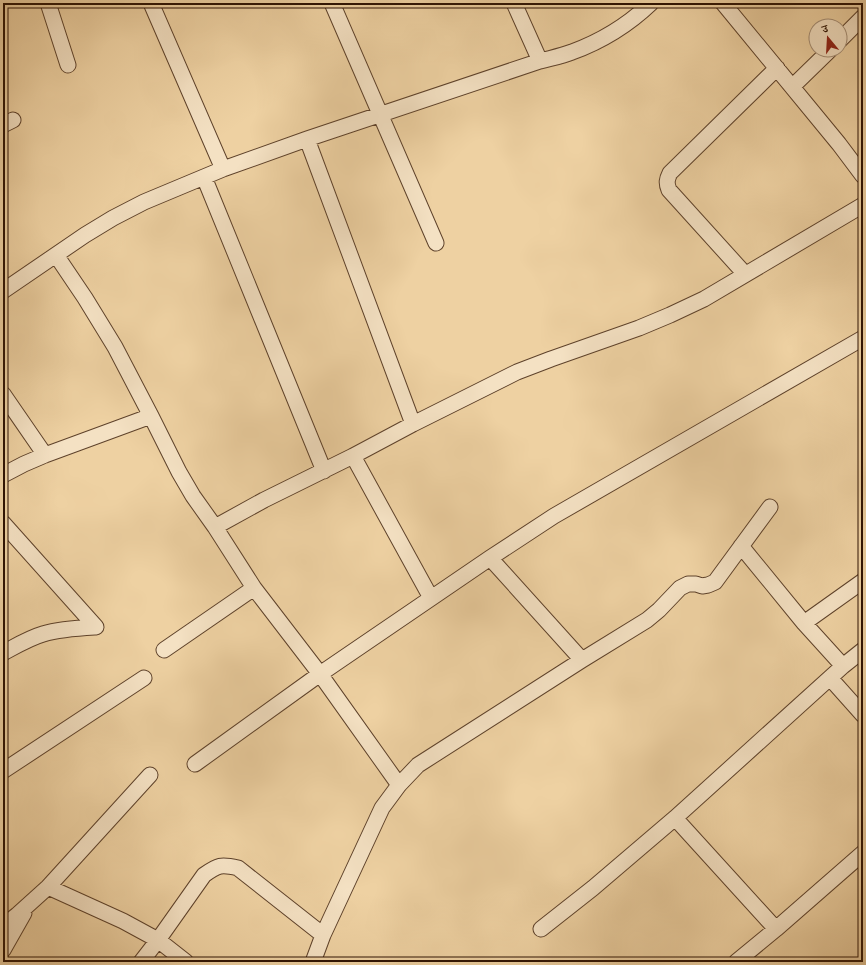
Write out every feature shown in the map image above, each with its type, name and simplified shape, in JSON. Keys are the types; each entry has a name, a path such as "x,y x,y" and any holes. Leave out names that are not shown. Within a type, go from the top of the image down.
{"street":[{"path":"48,3 68,65"},
{"path":"152,3 223,168"},
{"path":"332,3 436,243"},
{"path":"514,3 540,62"},
{"path":"3,290 84,235 144,202 223,168 307,138 573,52 595,43 618,30 651,3"},
{"path":"723,3 839,144 863,176"},
{"path":"848,32 863,17"},
{"path":"792,87 822,58"},
{"path":"745,274 669,190 667,179 670,173 777,68"},
{"path":"307,138 413,424"},
{"path":"204,177 324,471"},
{"path":"215,527 264,500 324,471 517,372 640,328 704,299 863,205"},
{"path":"56,255 115,347 179,472 193,496 215,527 254,588 320,674 399,785"},
{"path":"195,764 320,674 554,516 863,338"},
{"path":"3,394 45,455"},
{"path":"3,475 45,455 151,416"},
{"path":"353,456 431,598"},
{"path":"313,962 323,935 382,808 399,785 418,765 647,620 680,588 688,584 702,586 715,582 770,507"},
{"path":"3,523 96,627 69,629 43,634 3,653"},
{"path":"741,546 804,623 843,666"},
{"path":"490,558 582,660"},
{"path":"804,623 863,581"},
{"path":"164,650 254,588"},
{"path":"541,929 675,818 843,666 863,650"},
{"path":"3,771 144,678"},
{"path":"830,678 863,715"},
{"path":"3,924 17,915 48,887 150,775"},
{"path":"675,818 776,929"},
{"path":"736,962 776,929 863,852"},
{"path":"141,962 204,875 215,867 225,865 238,868 323,935"},
{"path":"48,887 123,921 158,940 186,962"},
{"path":"3,950 28,905"}]}
